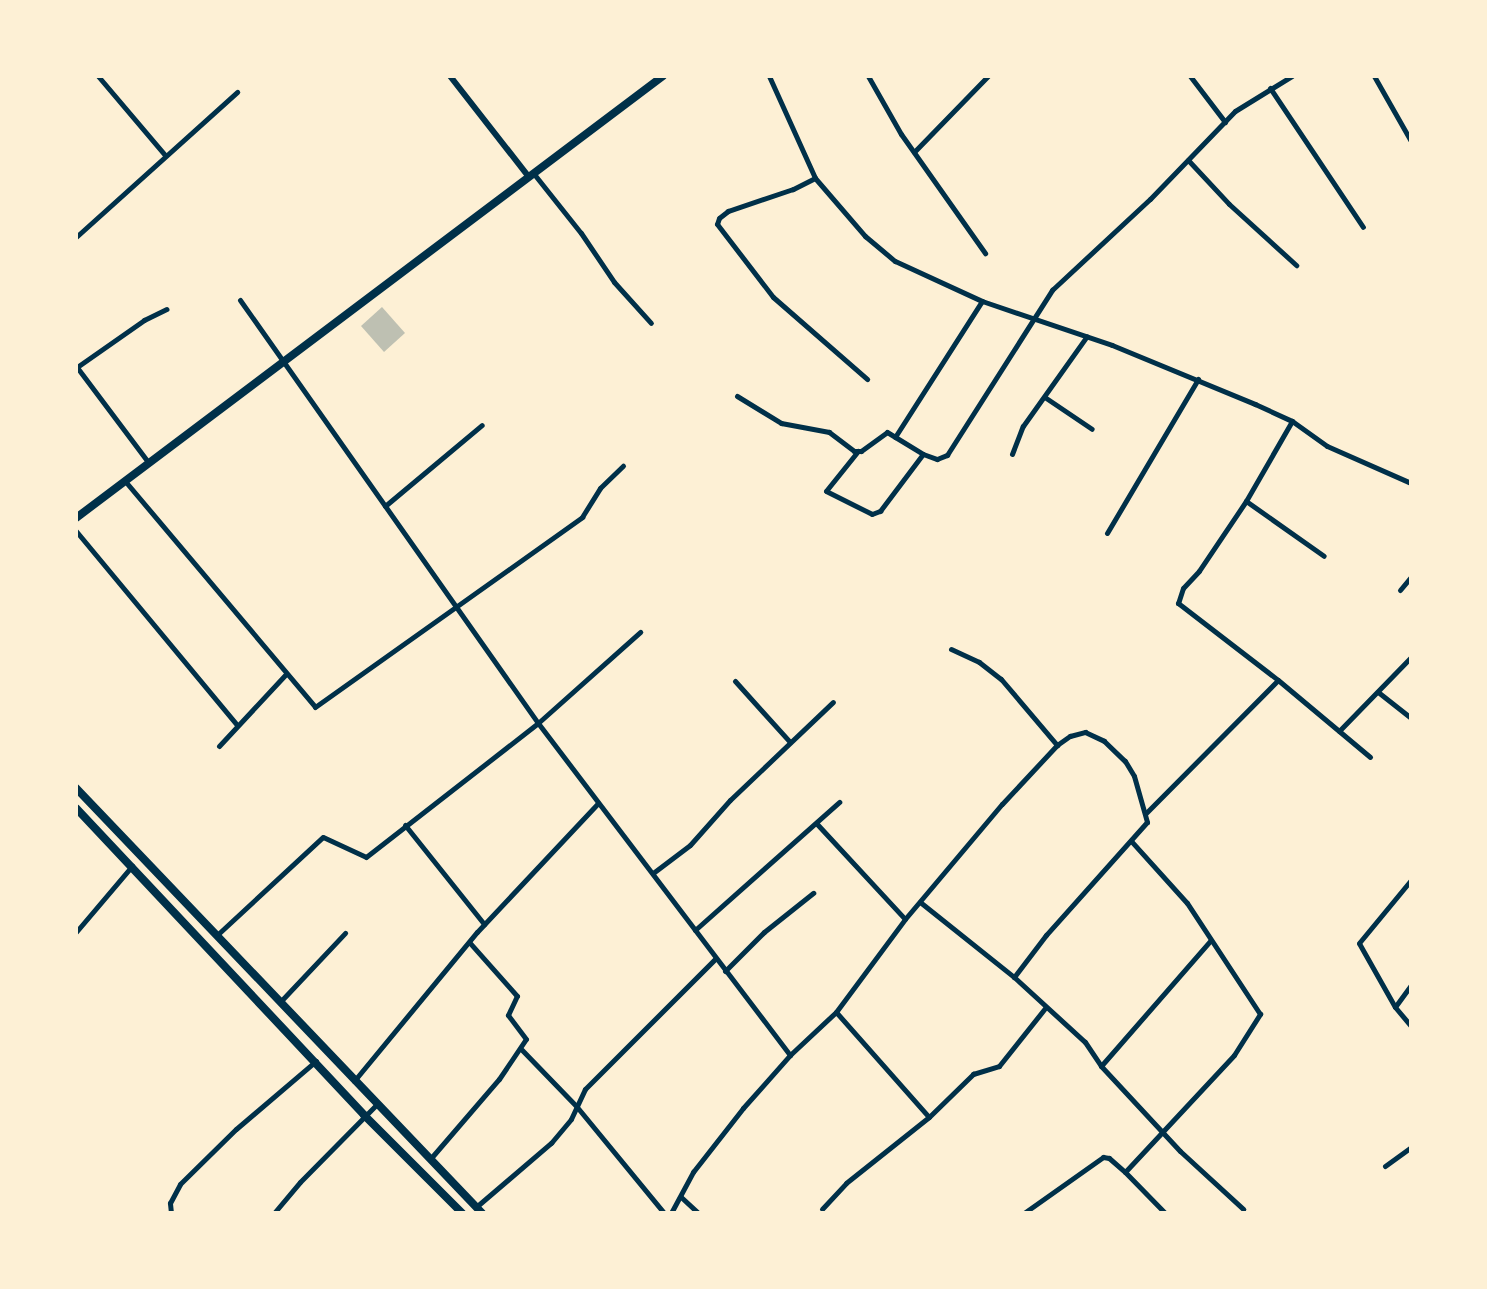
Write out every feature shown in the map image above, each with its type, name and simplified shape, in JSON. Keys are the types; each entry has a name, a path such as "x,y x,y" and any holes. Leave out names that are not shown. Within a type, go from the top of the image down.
{"highway":[{"path":"76,518 663,76"},
{"path":"76,788 479,1210"},
{"path":"76,808 457,1211"}],"street":[{"path":"98,76 165,155"},
{"path":"450,76 620,290 651,323"},
{"path":"769,76 815,178 881,251 982,301 1087,336 1198,379 1292,421 1327,446 1411,483"},
{"path":"868,76 914,152 985,253"},
{"path":"914,152 988,76"},
{"path":"1190,76 1225,122"},
{"path":"923,454 880,511 872,514 826,491 858,451 887,432 923,454 937,459 947,455 1052,290 1225,122 1270,88 1292,76"},
{"path":"1374,76 1411,141"},
{"path":"1270,88 1363,227"},
{"path":"76,237 237,92"},
{"path":"1188,160 1229,204 1296,265"},
{"path":"815,178 793,189 728,211 717,224 773,297 867,379"},
{"path":"240,300 458,605 538,723 790,1055"},
{"path":"895,437 982,301"},
{"path":"148,462 77,366 144,320 167,309"},
{"path":"1012,454 1023,426 1046,398 1087,336"},
{"path":"1107,533 1198,379"},
{"path":"737,396 781,423 829,432 858,451"},
{"path":"1046,398 1092,429"},
{"path":"1292,421 1246,501 1199,571 1183,588 1178,603 1278,680 1370,757"},
{"path":"385,506 482,425"},
{"path":"124,480 201,568 310,705 319,706 582,517 600,488 623,466"},
{"path":"1246,501 1324,556"},
{"path":"76,531 236,724"},
{"path":"1400,590 1411,577"},
{"path":"217,935 317,840 329,838 366,857 538,723 640,632"},
{"path":"951,649 979,662 1001,679 1057,745"},
{"path":"1339,732 1411,657"},
{"path":"219,746 236,724 285,675"},
{"path":"1146,813 1278,680"},
{"path":"735,681 790,742"},
{"path":"1378,692 1411,718"},
{"path":"653,873 690,845 730,800 833,702"},
{"path":"671,1213 693,1172 790,1055 836,1012 905,919 1002,804 1057,745 1070,736 1085,732 1104,741 1125,761 1134,776 1146,813 1146,825 1046,935 1014,977"},
{"path":"695,930 839,802"},
{"path":"354,1081 484,924 598,803"},
{"path":"817,824 905,919"},
{"path":"405,825 484,924"},
{"path":"1125,1172 1234,1055 1259,1018 1255,1004 1174,886 1132,842"},
{"path":"76,932 132,866"},
{"path":"1411,880 1359,943 1395,1007 1411,1026"},
{"path":"725,971 764,932 813,893"},
{"path":"920,902 1014,977 1085,1042 1101,1066 1165,1131 1180,1151 1243,1209"},
{"path":"279,1003 345,933"},
{"path":"1101,1066 1211,940"},
{"path":"431,1158 522,1050 526,1035 508,1015 517,996 469,942"},
{"path":"479,1210 551,1143 577,1107 585,1089 715,959"},
{"path":"1395,1007 1411,985"},
{"path":"822,1209 846,1183 929,1117 973,1074 999,1066 1046,1007"},
{"path":"836,1012 929,1117"},
{"path":"522,1050 577,1107 664,1213"},
{"path":"171,1213 170,1203 180,1184 236,1129 317,1061"},
{"path":"274,1213 377,1104"},
{"path":"1385,1166 1411,1147"},
{"path":"1024,1213 1098,1158 1109,1158 1165,1213"},
{"path":"681,1197 698,1213"}],"building":[{"path":"382,307 405,333 384,352 361,326"}]}
